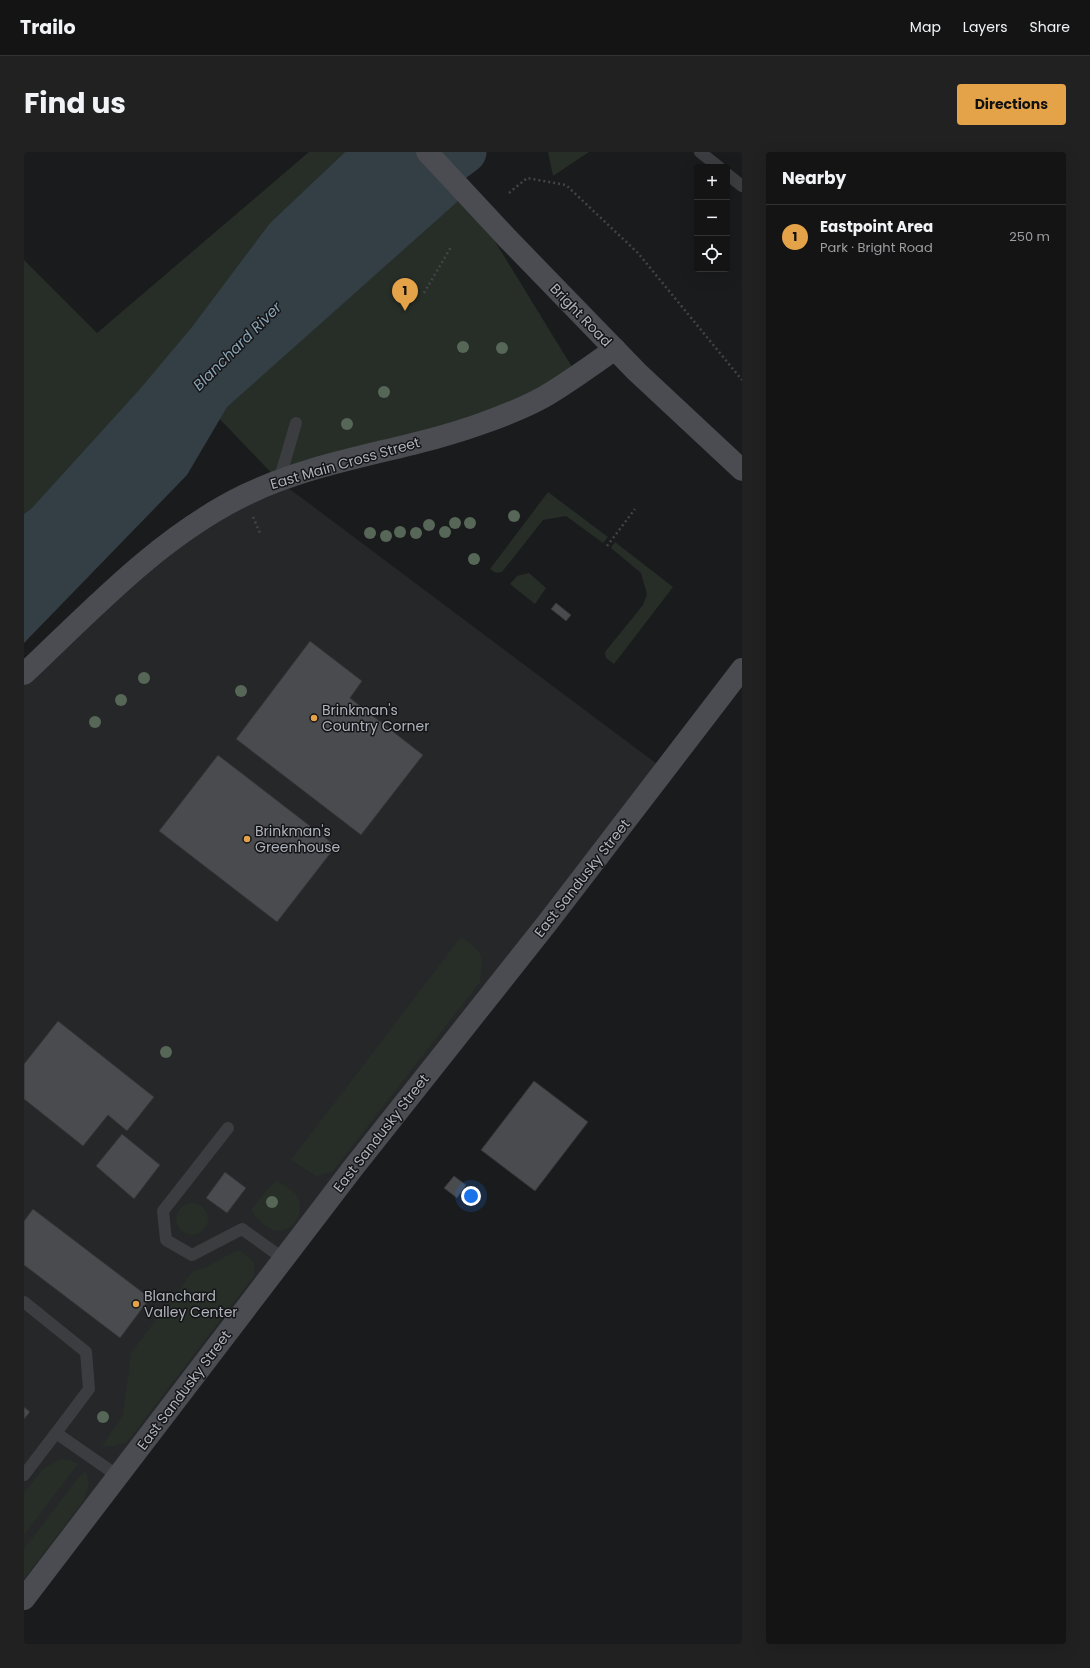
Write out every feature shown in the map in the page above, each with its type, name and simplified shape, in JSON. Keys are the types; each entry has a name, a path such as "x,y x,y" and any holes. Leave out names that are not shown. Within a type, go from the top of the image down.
{"main road":[{"name":"Bright Road","path":"427,152 508,239 615,349 742,470"},
{"name":"East Main Cross Street","path":"24,674 117,586 185,530 215,511 246,494 278,481 312,470 433,438 505,414 551,393 615,349"},
{"name":"East Sandusky Street","path":"24,1599 284,1259 596,860 742,669"}],"lane":[{"path":"700,152 715,164"},
{"path":"730,176 742,186"},
{"path":"278,481 296,422"},
{"path":"228,1128 163,1211 166,1240 192,1255 242,1229 284,1259"},
{"path":"24,1302 86,1352 89,1389 24,1475"},
{"path":"56,1433 118,1476"}],"path":[{"path":"510,193 528,178 566,185 638,253 742,380"},
{"path":"424,293 451,247"},
{"path":"607,546 634,509"}],"shaded area":[{"path":"309,152 345,152 270,223 24,558 24,260 97,333"},
{"path":"548,152 589,152 553,176"},
{"path":"466,194 577,375 551,393 279,481 192,390"},
{"path":"279,481 665,770 24,1599 24,674 117,586"},
{"path":"548,492 608,537 603,543 566,516 543,520 502,572 496,573 490,569"},
{"path":"615,542 673,587 614,664 606,658 605,652 643,605 647,594 641,573 611,548"},
{"path":"529,573 546,588 535,604 510,584 517,576"},
{"path":"461,937 475,947 481,955 482,966 480,982 332,1172 316,1176 291,1160"},
{"path":"276,1180 296,1194 300,1203 300,1212 296,1221 290,1227 282,1231 272,1230 262,1223 251,1209"},
{"path":"189,1203 195,1203 205,1210 208,1219 207,1225 201,1232 195,1235 189,1235 179,1228 176,1222 176,1216 183,1206"},
{"path":"235,1251 241,1251 254,1262 254,1276 127,1442 115,1446 102,1446 123,1415 131,1353 193,1271 206,1267"},
{"path":"61,1459 70,1460 78,1464 24,1535 24,1493 43,1469"},
{"path":"86,1471 89,1482 84,1500 24,1579 24,1549 78,1478"}],"water":[{"path":"345,152 427,152 466,194 227,407 187,475 24,643 24,514 32,508 140,389 192,327 270,223"}],"building":[{"path":"556,603 571,615 566,621 551,609"},
{"name":"Brinkman's Country Corner","path":"310,641 362,681 350,698 423,755 361,835 236,739"},
{"name":"Brinkman's Greenhouse","path":"218,755 336,846 277,922 159,831"},
{"path":"58,1021 154,1097 127,1131 108,1115 83,1146 24,1099 24,1064"},
{"path":"534,1081 588,1122 535,1191 481,1150"},
{"path":"122,1134 160,1165 134,1199 96,1166"},
{"path":"225,1172 246,1188 227,1213 206,1198"},
{"path":"454,1176 466,1185 457,1198 444,1188"},
{"path":"33,1209 150,1298 120,1338 24,1265 24,1221"},
{"path":"24,1407 30,1412 24,1419"}],"waterway":[{"name":"Blanchard River","path":"404,197 465,152"}],"place":[{"name":"Eastpoint Area","path":"405,311"},
{"name":"Brinkman's Country Corner","path":"314,718"},
{"name":"Brinkman's Greenhouse","path":"247,839"},
{"name":"Blanchard Valley Center","path":"136,1304"}]}
